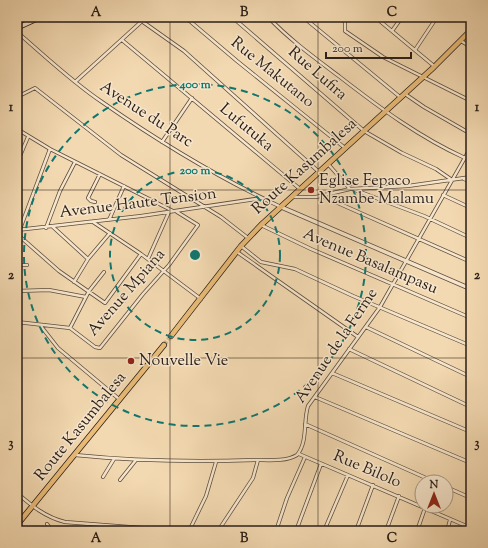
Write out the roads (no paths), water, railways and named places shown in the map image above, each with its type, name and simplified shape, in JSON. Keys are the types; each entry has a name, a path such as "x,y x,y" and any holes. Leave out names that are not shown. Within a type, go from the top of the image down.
{"highway":[{"name":"Route Kasumbalesa","path":"171,336 241,246 261,225 434,67 471,30"},
{"name":"Route Kasumbalesa","path":"17,525 164,345"}],"main road":[{"path":"17,28 38,18"}],"street":[{"path":"136,17 184,51 319,172"},
{"name":"Rue Makutano","path":"185,17 345,148"},
{"name":"Rue Lufira","path":"232,17 364,131 402,153 436,169 452,180"},
{"path":"268,17 293,41 384,112 433,142 465,158"},
{"path":"303,17 400,97"},
{"path":"340,17 345,22 345,31 356,40 383,57 424,76 471,101"},
{"path":"377,17 434,67"},
{"path":"392,31 402,17"},
{"path":"415,50 437,17"},
{"path":"75,82 141,22"},
{"name":"Avenue du Parc","path":"17,32 75,82 101,102 162,142 262,198 471,289"},
{"name":"Lufutuka","path":"122,40 300,189"},
{"path":"461,41 471,47"},
{"path":"17,98 35,88 121,155 205,207 248,239"},
{"path":"404,93 419,104 471,134"},
{"path":"162,142 192,98"},
{"path":"17,130 50,149 173,211"},
{"path":"17,163 28,137"},
{"name":"Avenue de la Ferme","path":"298,454 304,438 308,406 380,307 471,147"},
{"path":"18,230 50,149"},
{"path":"46,228 60,191 76,162"},
{"path":"328,164 352,189 430,219 471,238"},
{"path":"95,202 89,200 88,198 100,174"},
{"path":"291,197 322,196 352,189 408,186 471,177"},
{"path":"463,178 471,182"},
{"path":"110,220 124,186"},
{"path":"443,195 471,208"},
{"path":"322,196 471,262"},
{"name":"Avenue Haute Tension","path":"18,230 46,228 173,211 177,212 262,198"},
{"path":"148,259 169,212"},
{"name":"Avenue Mpiana","path":"17,322 70,328 95,347 100,348 143,294 164,272 198,225 177,212"},
{"path":"92,221 148,259 201,299"},
{"name":"Avenue Basalampasu","path":"261,225 311,249 393,283 471,318"},
{"path":"53,227 88,259"},
{"path":"74,282 88,259 110,232"},
{"path":"17,234 74,282 90,291 105,303 141,254"},
{"path":"241,246 261,262 295,269 322,283 471,346"},
{"path":"237,252 358,337"},
{"path":"17,265 26,265"},
{"path":"70,328 86,297 104,272"},
{"path":"17,291 49,290 86,297"},
{"path":"40,325 58,348 120,399"},
{"path":"366,327 471,377"},
{"path":"349,349 471,407"},
{"path":"332,373 471,432"},
{"path":"315,397 471,463"},
{"path":"305,424 417,474"},
{"path":"74,455 114,459 216,462 291,458 298,454"},
{"name":"Rue Bilolo","path":"298,454 414,503"},
{"path":"276,531 287,498 305,457"},
{"path":"103,477 114,459"},
{"path":"120,480 136,459"},
{"path":"218,531 253,478 258,460"},
{"path":"188,531 206,496 216,462"},
{"path":"296,531 321,464"},
{"path":"324,531 348,475"},
{"path":"356,531 373,485"},
{"path":"454,491 471,498"},
{"path":"17,493 41,513 51,518 68,522 137,529 180,531"},
{"path":"386,531 399,496"},
{"path":"417,531 423,514"},
{"name":"Rue Bilolo","path":"438,514 471,528"},
{"path":"17,520 23,518"},
{"path":"447,531 450,520"},
{"path":"47,524 52,531"}],"tunnel":[{"path":"164,345 171,336"}],"place":[{"name":"Eglise Fepaco Nzambe Malamu","path":"311,190"},
{"name":"Nouvelle Vie","path":"131,361"}]}
